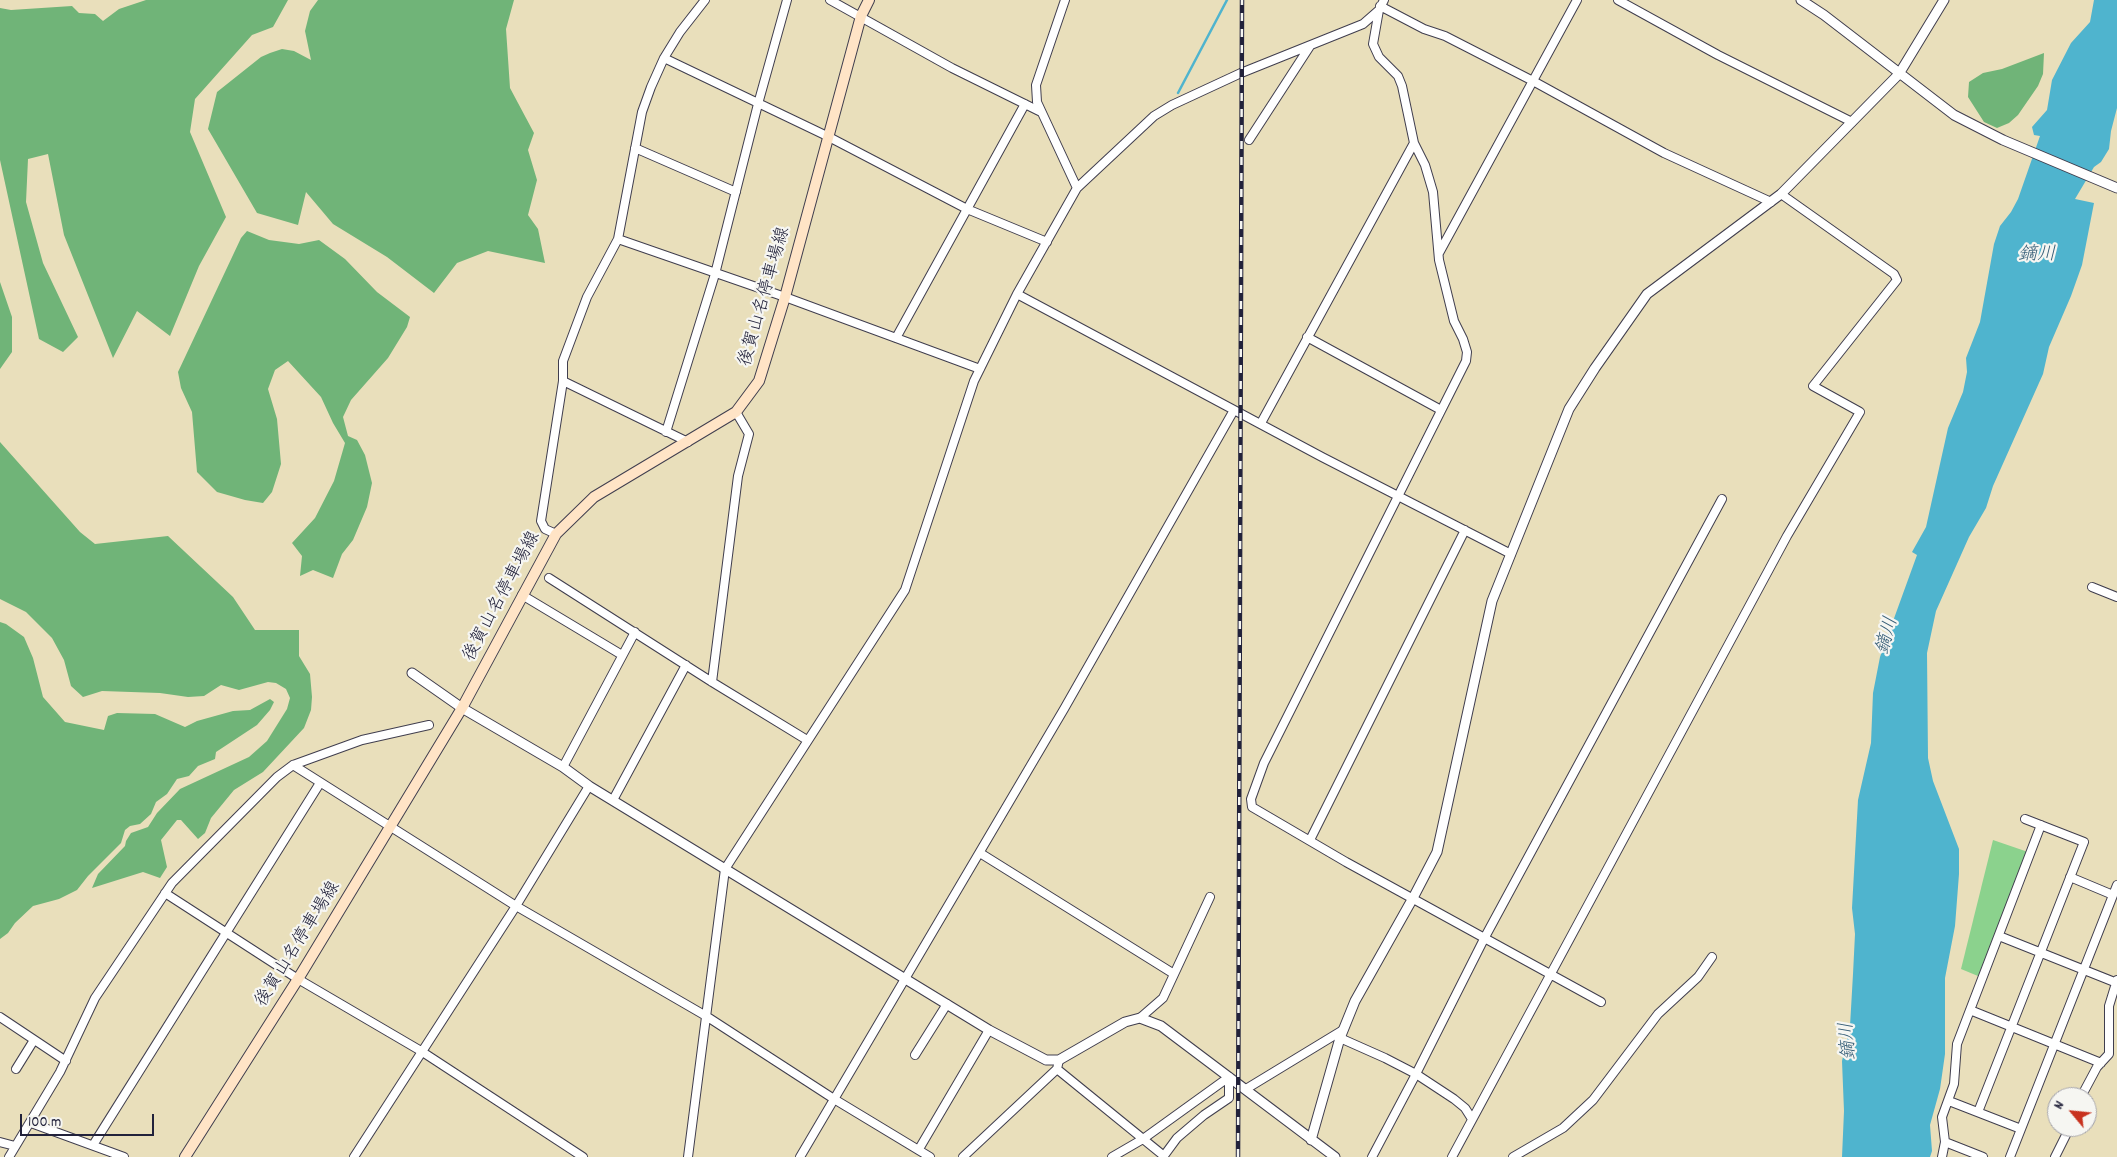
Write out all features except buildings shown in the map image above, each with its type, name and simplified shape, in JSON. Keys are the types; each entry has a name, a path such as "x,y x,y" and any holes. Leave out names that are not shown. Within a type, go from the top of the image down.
{"main road":[{"name":"後賀山名停車場線","path":"186,1157 391,828 462,708 556,534 594,497 736,412 759,382 785,297 861,16 869,0"}],"street":[{"path":"556,534 545,529 541,521 566,349 587,297 618,239 642,112 664,58 680,32 705,0"},
{"path":"666,432 715,274 758,104 787,0"},
{"path":"830,0 952,68 1041,112"},
{"path":"1065,0 1036,85 1037,102 1077,188"},
{"path":"1439,253 1577,0"},
{"path":"1618,0 1718,55 1852,122"},
{"path":"1801,0 1824,15 1954,115 2003,140 2117,188"},
{"path":"1311,1140 1342,1034 1355,1001 1414,898 1436,852 1492,601 1570,409 1595,368 1638,305 1657,285 1781,194 1899,74 1944,0"},
{"path":"1381,5 1424,29 1445,36 1533,81 1664,153 1771,202"},
{"path":"688,1157 725,868 905,590 980,368 1017,294 1077,188 1154,116 1172,105 1241,73 1363,24 1381,5"},
{"path":"1381,5 1373,44 1379,57 1398,76 1402,86 1414,143 1425,165 1434,192 1439,253 1454,321 1467,352 1466,362 1264,763 1251,799 1252,807 1601,1002"},
{"path":"1249,140 1310,46"},
{"path":"664,58 827,136 967,209 1047,242"},
{"path":"896,338 1025,104"},
{"path":"1261,423 1414,143"},
{"path":"635,148 736,192"},
{"path":"1452,1157 1787,536 1860,412 1813,386 1897,280 1894,274 1781,194"},
{"path":"618,239 980,368"},
{"path":"1017,294 1397,496 1511,554"},
{"path":"1307,337 1442,410"},
{"path":"562,380 688,442"},
{"path":"800,1157 980,853 1234,410"},
{"path":"712,682 738,476 748,434 736,412"},
{"path":"1372,1157 1485,937 1722,499"},
{"path":"1310,840 1465,530"},
{"path":"549,578 807,740"},
{"path":"2092,588 2117,597"},
{"path":"522,595 622,655"},
{"path":"563,767 635,632"},
{"path":"613,800 686,665"},
{"path":"412,673 462,708 563,767 589,786 989,1030 1058,1065 1164,1157 1177,1138 1204,1115 1229,1098 1229,1077"},
{"path":"9,1157 31,1123 66,1061 95,998 172,883 277,776 293,765 362,740 429,725"},
{"path":"293,765 516,906 706,1016 930,1157"},
{"path":"93,1145 320,783"},
{"path":"354,1157 516,906 589,786"},
{"path":"1978,1112 2084,842 2025,819"},
{"path":"1942,1157 1945,1142 1942,1117 1954,1084 1957,1044 2041,825"},
{"path":"980,853 1174,974"},
{"path":"2070,877 2113,895"},
{"path":"2010,1157 2117,885"},
{"path":"165,893 298,979 421,1051 583,1157"},
{"path":"964,1157 1058,1065 1125,1022 1140,1018 1163,998 1210,897"},
{"path":"1998,936 2040,954 2117,982 2109,1006 2110,1050 2087,1087"},
{"path":"1512,1157 1563,1128 1592,1100 1658,1014 1698,977 1712,956"},
{"path":"915,1055 947,1004"},
{"path":"1970,1010 2101,1062"},
{"path":"0,1017 66,1061"},
{"path":"1140,1018 1161,1026 1334,1157"},
{"path":"919,1149 989,1030"},
{"path":"1342,1034 1416,1074 1454,1099 1465,1108 1472,1119"},
{"path":"1246,1089 1342,1034"},
{"path":"16,1069 34,1040"},
{"path":"1112,1157 1143,1139 1229,1077"},
{"path":"1949,1101 2021,1129"},
{"path":"31,1123 124,1157"},
{"path":"2055,1157 2065,1137"},
{"path":"0,1142 15,1146"},
{"path":"1945,1142 1983,1157"}],"green space":[{"path":"146,0 288,0 273,27 252,35 195,99 190,132 226,217 199,266 170,336 137,311 113,358 64,235 48,154 28,159 26,202 43,263 78,337 63,352 39,339 0,160 0,8 11,10 72,6 79,13 95,14 103,21 119,9"},
{"path":"318,0 514,0 506,29 510,88 534,133 528,150 537,180 528,215 538,229 545,263 488,251 457,263 434,293 387,257 333,224 306,192 298,225 257,213 208,129 217,92 261,57 270,53 282,49 294,51 311,60 305,31 310,11"},
{"path":"2044,53 2043,74 2038,86 2018,115 2009,123 1997,128 1984,122 1968,97 1969,82 1983,73 2002,69"},
{"path":"247,231 269,240 299,244 319,240 345,259 377,292 410,317 407,327 388,358 351,400 343,417 348,436 357,440 365,455 372,483 367,507 353,540 342,554 333,578 313,570 300,576 302,556 292,543 315,518 334,481 345,443 321,397 288,361 275,370 268,389 277,419 281,464 272,492 263,503 217,492 197,472 192,412 181,388 178,372 241,238"},
{"path":"0,282 12,317 12,352 0,369"},
{"path":"0,442 80,532 95,544 168,536 233,597 255,630 299,630 299,656 310,674 312,697 311,710 304,728 263,772 234,790 211,818 205,833 198,839 181,820 177,820 161,840 167,867 160,878 143,872 92,888 98,874 125,846 131,833 148,827 157,813 180,789 249,757 267,741 287,709 290,698 286,689 276,683 268,682 239,690 221,685 204,696 188,697 160,693 102,691 83,697 71,686 64,660 52,638 26,612 0,599"},
{"path":"0,622 24,637 33,658 43,697 65,722 104,730 108,716 117,713 155,714 185,727 197,721 233,711 250,710 270,699 274,702 270,710 257,725 216,752 215,759 198,766 189,776 177,779 167,794 156,802 151,814 140,824 130,826 125,830 121,843 88,876 77,890 59,899 33,906 0,939"},
{"path":"1993,840 2028,852 1978,976 1961,969"}],"water":[{"name":"鏑川","path":"2094,0 2117,0 2117,108 2109,149 2101,162 2094,167 2075,199 2094,203 2082,265 2049,347 2043,374 1993,486 1986,508 1969,537 1936,611 1927,653 1928,758 1933,781 1959,849 1955,926 1945,978 1945,1054 1940,1089 1930,1125 1932,1151 1930,1157 1842,1157 1844,1111 1842,1061 1850,1026 1855,934 1852,908 1858,800 1871,743 1873,693 1880,657 1917,555 1912,552 1926,527 1948,428 1963,392 1967,372 1966,358 1980,322 1994,244 2000,226 2018,199 2040,136 2034,135 2032,127 2047,110 2052,80 2071,43 2090,22"}],"waterway":[{"path":"1178,93 1227,0"}],"railway":[{"path":"1238,1157 1242,0"}]}
